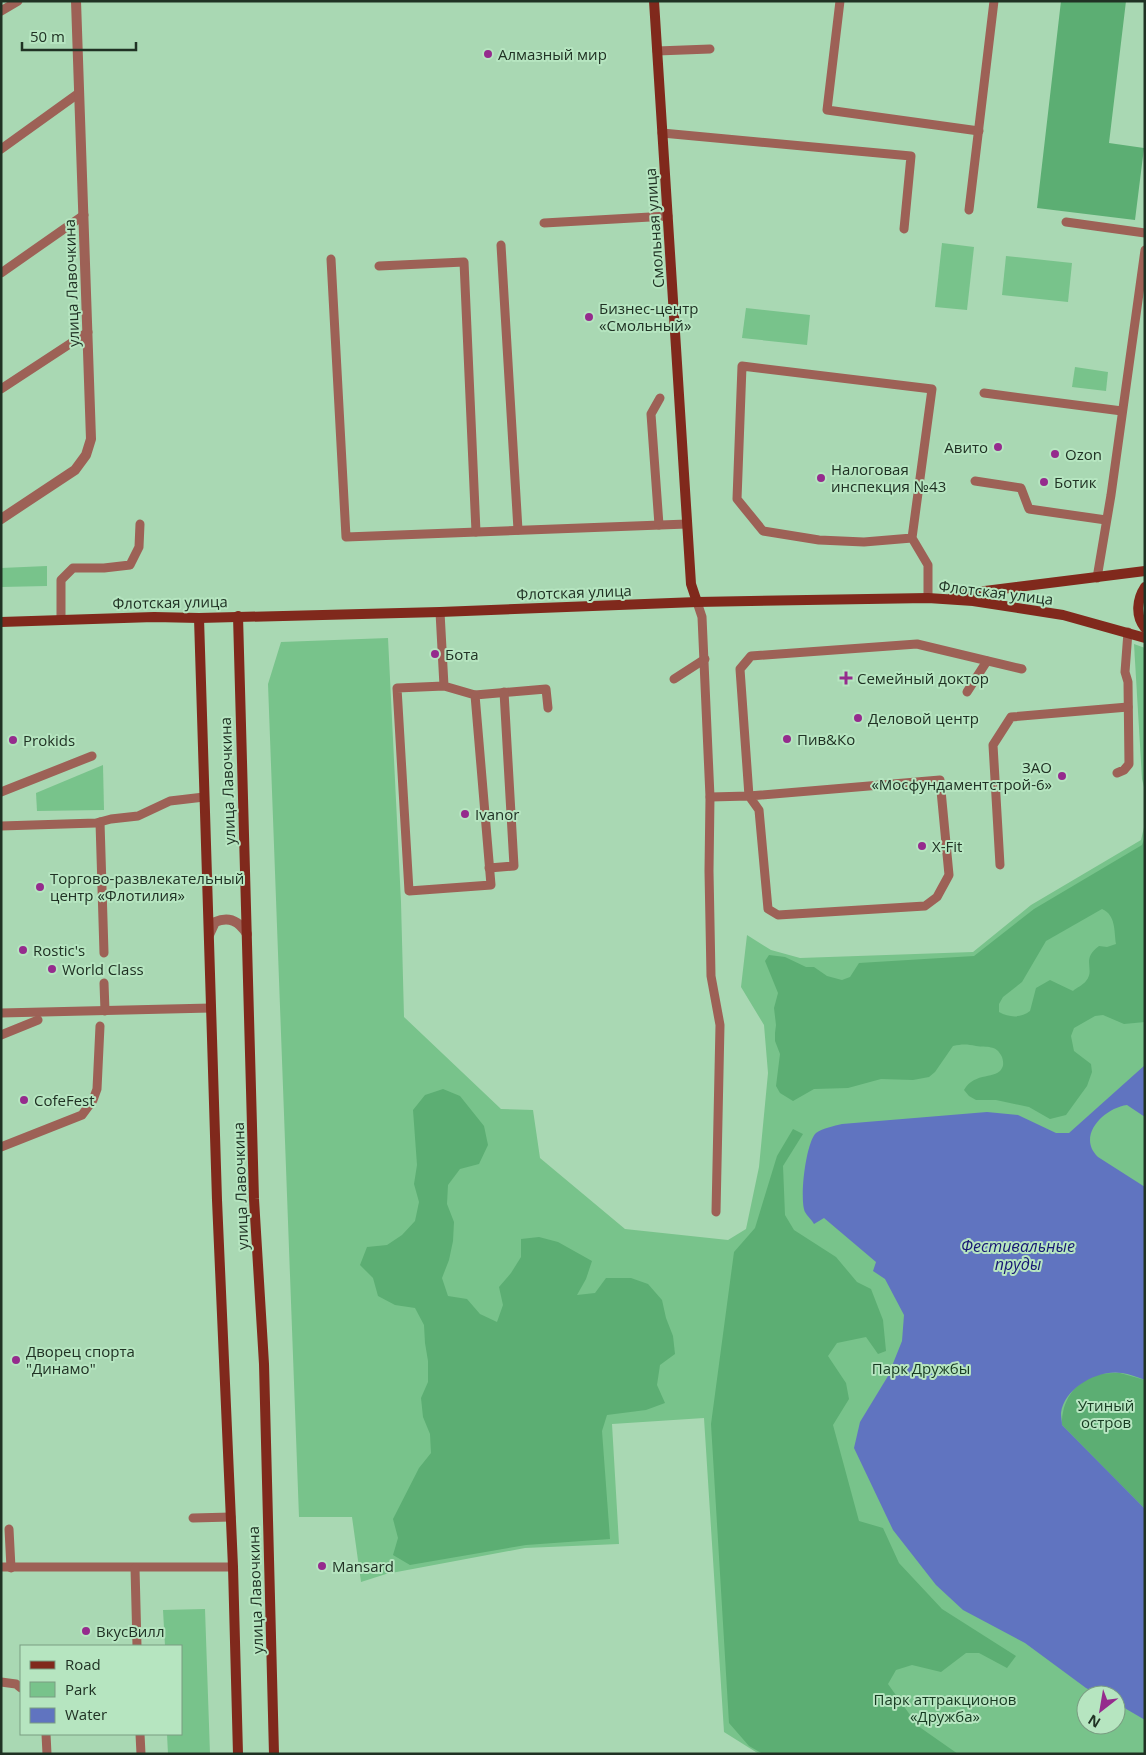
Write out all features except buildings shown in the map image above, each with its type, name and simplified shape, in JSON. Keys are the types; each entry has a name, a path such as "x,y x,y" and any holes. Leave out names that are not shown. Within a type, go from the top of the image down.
{"main road":[{"name":"Смольная улица","path":"654,1 691,584 697,602"},
{"path":"928,598 1145,571"},
{"path":"1145,587 1139,600 1138,612 1145,628"},
{"name":"Флотская улица","path":"1,622 154,617 199,618 440,612 697,602 928,598 973,601 1063,615 1145,638"},
{"name":"улица Лавочкина","path":"238,616 254,1199 264,1364 274,1754"},
{"name":"улица Лавочкина","path":"199,618 217,1191 233,1567 238,1754"}],"street":[{"name":"улица Лавочкина","path":"1,519 75,470 86,455 92,439 76,1"},
{"path":"209,936 215,922 227,919 242,926 247,934"}],"lane":[{"path":"1,10 18,1"},
{"path":"840,1 827,110 979,131"},
{"path":"969,210 994,1"},
{"path":"657,51 710,49"},
{"path":"1,149 79,93"},
{"path":"662,133 712,136 911,156 904,229"},
{"path":"1,272 84,215"},
{"path":"544,223 668,216"},
{"path":"1066,222 1145,233"},
{"path":"501,245 518,530"},
{"path":"1097,578 1145,250"},
{"path":"331,259 346,537 687,524"},
{"path":"379,266 464,262 476,532"},
{"path":"1,389 88,332"},
{"path":"912,538 864,542 819,540 763,531 737,498 742,366 932,389 912,538 928,565 928,598"},
{"path":"984,393 1122,412"},
{"path":"659,525 652,414 660,398"},
{"path":"975,481 1021,488 1029,510 1106,520"},
{"path":"61,620 61,580 73,568 104,568 130,565 139,548 140,524"},
{"path":"697,602 702,617 710,796 711,976 720,1025 716,1212"},
{"path":"440,612 444,686"},
{"path":"1117,773 1124,770 1128,764 1128,682 1125,672 1128,632"},
{"path":"710,796 749,796 940,780 949,875 937,898 925,906 778,915 768,909 759,810 749,796 740,669 751,656 917,644 1022,669"},
{"path":"674,679 704,659"},
{"path":"967,692 987,660"},
{"path":"475,695 491,885 409,890 397,688 444,686 475,695 546,689 548,708"},
{"path":"489,868 514,866 504,692"},
{"path":"1000,865 993,745 1011,717 1128,707"},
{"path":"1,792 92,756"},
{"path":"1,826 100,822 138,816 176,799 204,797"},
{"path":"100,822 104,953"},
{"path":"104,983 105,1010"},
{"path":"1,1013 211,1008"},
{"path":"1,1035 38,1020"},
{"path":"1,1147 82,1115 88,1108 97,1089 100,1026"},
{"path":"193,1518 230,1517"},
{"path":"8,1529 11,1568"},
{"path":"1,1568 233,1567"},
{"path":"135,1568 137,1645"},
{"path":"1,1682 16,1684 20,1687"},
{"path":"46,1735 47,1754"},
{"path":"140,1735 141,1754"}],"green space":[{"path":"1061,1 1126,1 1109,143 1144,148 1135,220 1037,208"},
{"path":"942,243 974,247 967,310 935,307"},
{"path":"1006,256 1072,263 1068,302 1002,295"},
{"path":"746,308 810,315 807,345 742,338"},
{"path":"1075,367 1108,372 1106,391 1072,387"},
{"path":"47,566 47,586 1,587 1,568"},
{"name":"Парк Дружбы","path":"388,638 401,902 404,1017 501,1109 533,1110 540,1158 625,1229 728,1240 746,1229 759,1167 768,1073 764,1025 741,987 747,935 771,950 800,958 973,952 1031,905 1141,840 1145,823 1145,1754 759,1754 724,1732 704,1418 612,1424 619,1544 525,1548 386,1574 361,1582 352,1517 299,1517 268,684 281,642"},
{"path":"1134,644 1145,648 1145,791 1142,779"},
{"path":"103,765 104,810 37,811 36,793"},
{"path":"1145,836 1145,1022 1124,1024 1103,1015 1095,1016 1074,1028 1071,1036 1074,1051 1091,1064 1092,1072 1087,1086 1066,1115 1050,1119 1029,1107 996,1100 976,1100 969,1096 964,1090 969,1084 974,1080 996,1074 1003,1067 1003,1062 1000,1053 994,1048 967,1045 953,1046 935,1072 929,1077 913,1080 881,1079 848,1088 814,1089 793,1101 780,1093 776,1086 780,1054 775,1041 774,1008 778,993 765,961 769,955 785,957 806,967 814,967 827,976 842,980 850,977 859,963 974,956 1034,909 1142,845","holes":["1102,909 1107,912 1114,924 1116,944 1107,947 1099,946 1093,951 1089,960 1089,977 1085,982 1073,991 1050,980 1036,988 1030,1011 1027,1013 1015,1016 999,1012 999,1004 1003,997 1022,982 1046,941"]},
{"path":"443,1089 460,1096 484,1126 488,1145 479,1164 460,1169 448,1185 447,1204 454,1222 453,1241 449,1260 442,1278 448,1296 467,1299 480,1314 497,1322 503,1305 499,1287 521,1257 521,1239 539,1237 558,1242 592,1261 586,1279 577,1295 595,1293 606,1278 631,1278 648,1284 662,1300 673,1336 675,1354 660,1365 657,1385 665,1403 646,1410 607,1415 602,1431 610,1539 526,1545 410,1565 393,1555 398,1538 393,1519 419,1468 431,1453 430,1434 423,1417 421,1398 428,1382 424,1325 415,1308 395,1305 378,1296 373,1278 360,1265 367,1247 387,1245 402,1235 415,1221 419,1202 414,1184 417,1165 413,1110 425,1095"},
{"path":"793,1129 803,1134 783,1166 785,1215 794,1230 836,1257 857,1282 871,1289 883,1320 886,1351 878,1354 866,1337 837,1343 828,1356 846,1383 849,1399 833,1425 859,1521 883,1528 899,1563 942,1609 1016,1656 1007,1668 979,1653 966,1653 941,1672 912,1665 896,1670 888,1684 918,1726 958,1754 763,1754 749,1746 729,1723 711,1424 734,1252 755,1228 777,1156"},
{"name":"Утиный остров","path":"1120,1373 1145,1380 1145,1509 1062,1425 1064,1408 1070,1394 1076,1388 1089,1378 1097,1375"},
{"path":"205,1609 210,1754 168,1754 167,1735 182,1735 182,1645 165,1645 163,1610"}],"water":[{"name":"Фестивальные пруды","path":"1145,1065 1145,1117 1127,1105 1118,1107 1102,1117 1096,1124 1091,1132 1090,1140 1092,1149 1098,1157 1145,1187 1145,1380 1122,1373 1103,1374 1093,1377 1075,1388 1063,1404 1061,1413 1062,1425 1145,1509 1145,1720 1126,1709 1126,1685 1082,1685 1025,1643 963,1610 936,1585 893,1530 854,1448 860,1422 888,1376 902,1341 904,1315 885,1279 873,1271 876,1262 824,1218 814,1224 805,1212 803,1205 804,1171 809,1147 816,1133 825,1128 842,1124 987,1112 1018,1115 1056,1133 1069,1133"}],"place":[{"name":"Алмазный мир","path":"488,54"},
{"name":"Бизнес-центр «Смольный»","path":"589,317"},
{"name":"Авито","path":"998,447"},
{"name":"Ozon","path":"1055,454"},
{"name":"Налоговая инспекция №43","path":"821,478"},
{"name":"Ботик","path":"1044,482"},
{"name":"Бота","path":"435,654"},
{"name":"Семейный доктор","path":"846,678"},
{"name":"Деловой центр","path":"858,718"},
{"name":"Пив&Ко","path":"787,739"},
{"name":"Prokids","path":"13,740"},
{"name":"ЗАО «Мосфундаментстрой-6»","path":"1062,776"},
{"name":"Ivanor","path":"465,814"},
{"name":"X-Fit","path":"922,846"},
{"name":"Торгово-развлекательный центр «Флотилия»","path":"40,887"},
{"name":"Rostic's","path":"23,950"},
{"name":"World Class","path":"52,969"},
{"name":"CofeFest","path":"24,1100"},
{"name":"Дворец спорта \"Динамо\"","path":"16,1360"},
{"name":"Mansard","path":"322,1566"},
{"name":"ВкусВилл","path":"86,1631"}],"park label":[{"name":"Парк аттракционов «Дружба»","path":"945,1708"}]}
